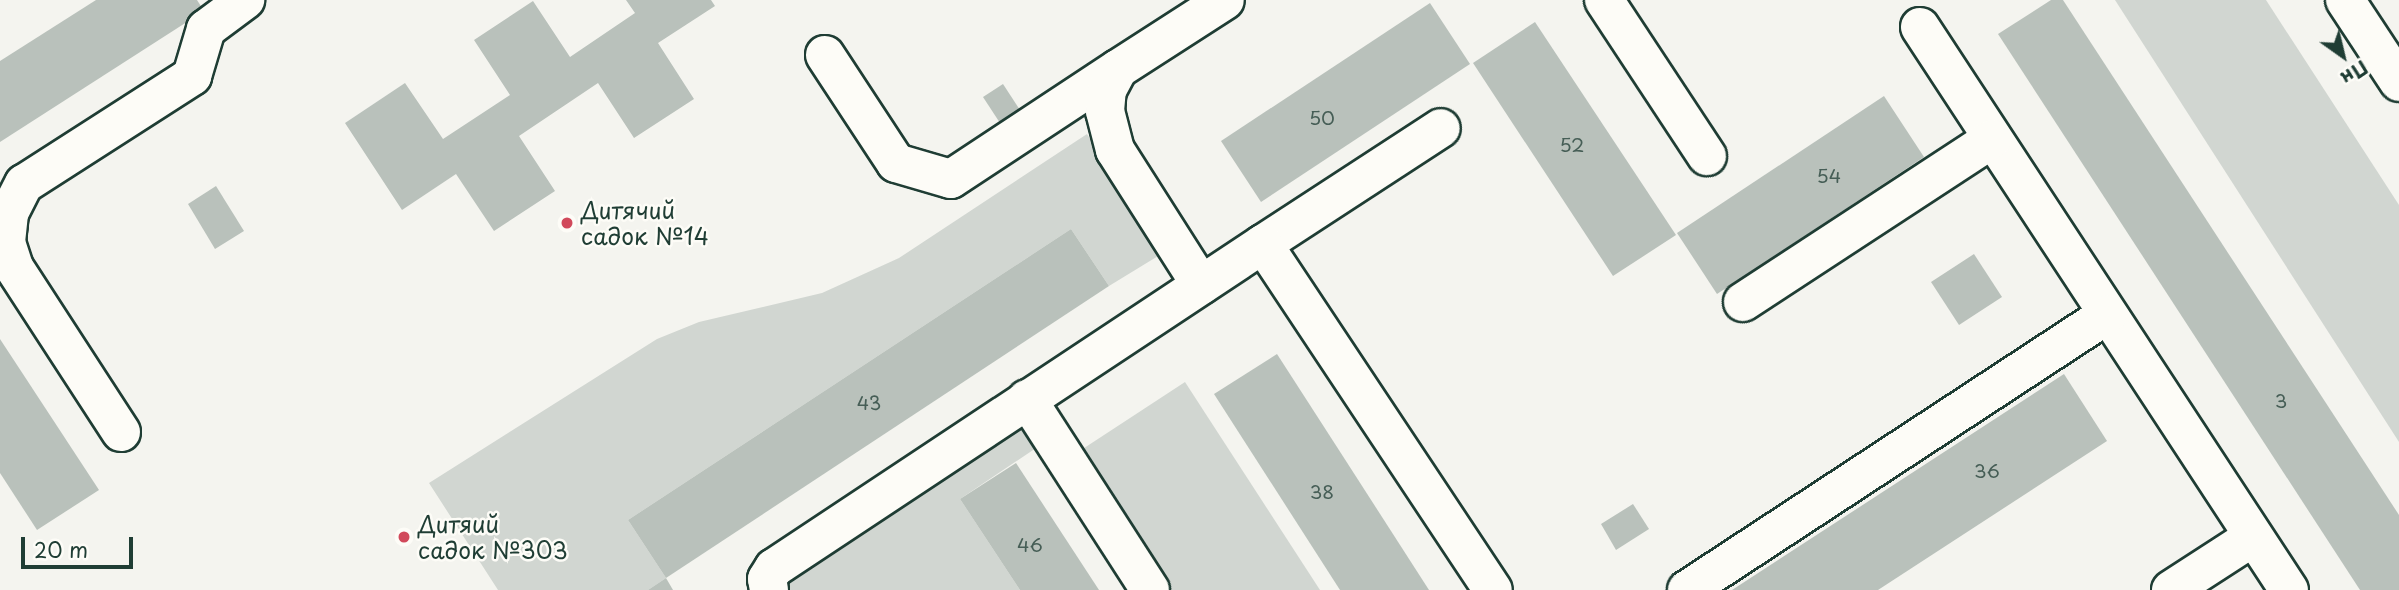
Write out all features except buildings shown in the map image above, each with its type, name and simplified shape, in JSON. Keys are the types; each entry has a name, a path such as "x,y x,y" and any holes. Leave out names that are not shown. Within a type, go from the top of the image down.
{"main road":[{"path":"121,432 14,267 6,242 9,213 24,184 192,76 206,29 244,0"},
{"path":"825,55 896,163 951,179 1225,0"},
{"path":"1604,0 1707,156"},
{"path":"2345,0 2399,82"},
{"path":"1920,27 2289,590"},
{"path":"1118,69 1107,90 1105,111 1110,139 1201,285"},
{"path":"769,590 767,579 774,568 1441,128"},
{"path":"1743,302 1992,139"},
{"path":"1263,244 1493,590"},
{"path":"1687,590 2108,314"},
{"path":"1027,399 1150,590"},
{"path":"2171,590 2253,537"}],"shaded area":[{"path":"2115,0 2266,0 2399,205 2399,442"},
{"path":"1087,134 1163,253 1109,286 1071,229 628,520 666,578 648,590 498,590 429,483 657,339 699,322 822,293 899,258"},
{"path":"1185,382 1320,590 1163,590 1075,454"},
{"path":"1022,414 1042,444 960,499 1020,590 781,590 775,580"}],"place":[{"name":"Дитячий садок №14","path":"567,223"},
{"name":"Дитяий садок №303","path":"404,537"}]}
